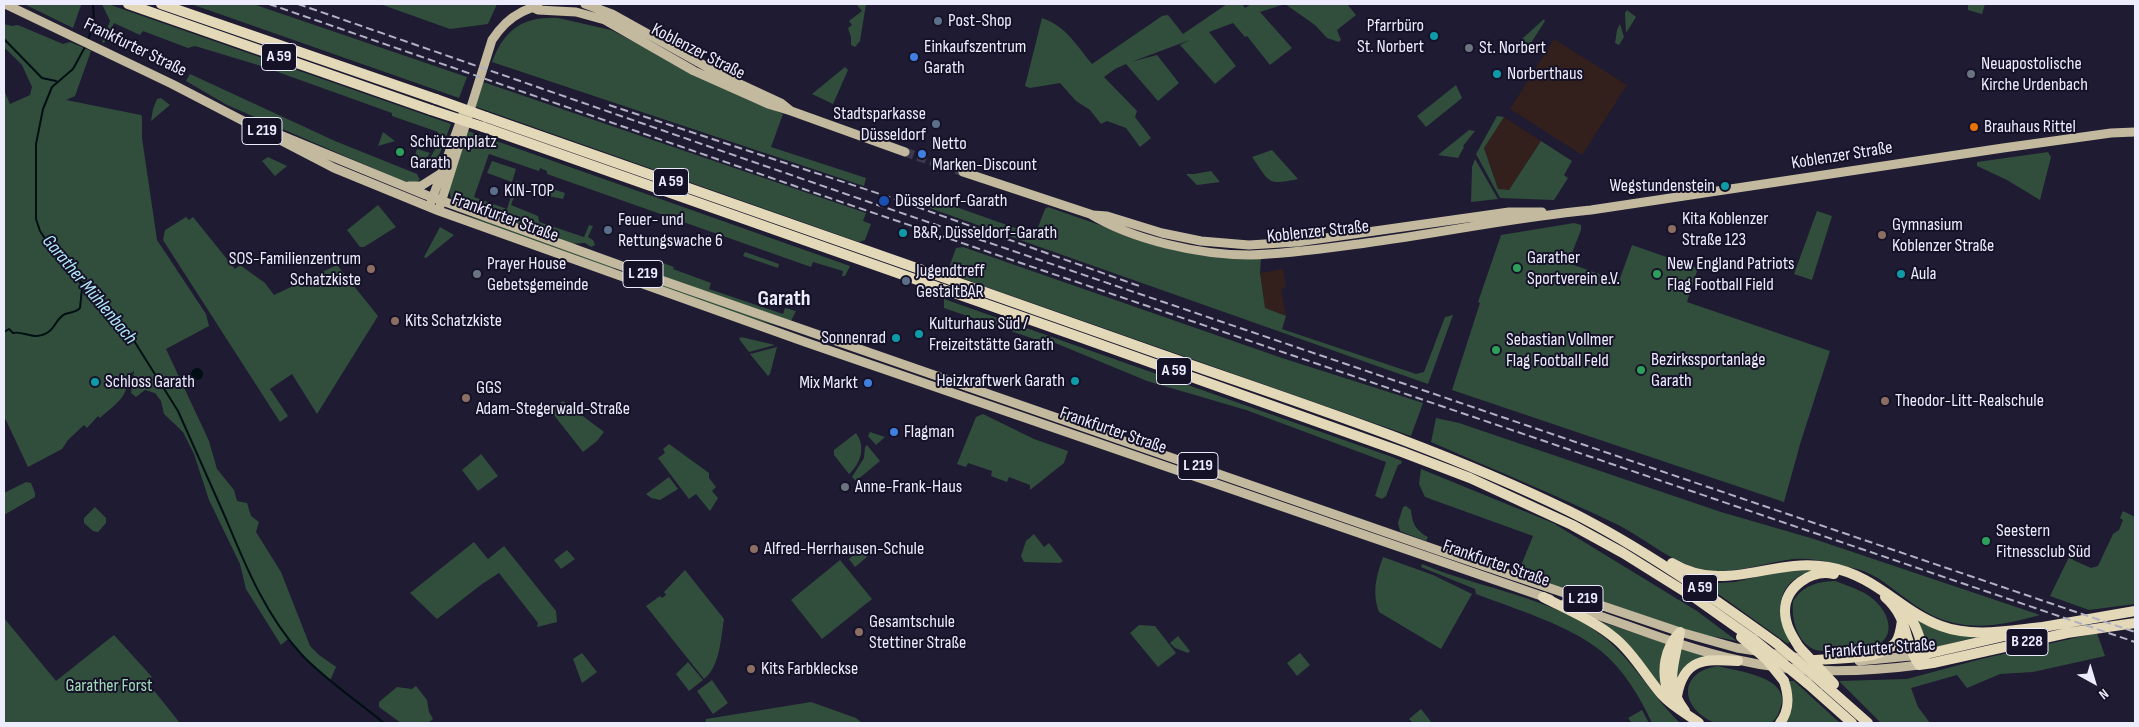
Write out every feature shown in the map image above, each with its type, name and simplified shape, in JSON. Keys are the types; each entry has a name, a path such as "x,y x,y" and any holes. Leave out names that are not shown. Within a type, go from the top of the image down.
{"highway":[{"name":"A 59","path":"128,4 431,110 853,252 949,280 1404,447 1424,461 1470,478 1572,525 1658,574 1753,639 1852,723"},
{"name":"A 59","path":"161,4 486,117 853,252 944,291 1404,447 1428,450 1505,482 1620,538 1699,588 1776,643 1830,685"},
{"path":"1620,538 1629,537 1680,568 1699,575 1721,578 1795,565 1828,567 1872,583 1925,618 1943,627 1972,632 2043,627"},
{"path":"1866,722 1861,711 1830,685 1799,647 1787,625 1786,601 1796,586 1806,578 1828,573 1870,587 1887,598 1898,611 1918,659"},
{"path":"1544,597 1597,625 1616,639 1634,657 1663,696 1676,703"},
{"path":"1903,604 1914,621 1920,637 1918,659"},
{"name":"Frankfurter Straße","path":"1918,659 2043,627 2135,611"},
{"path":"1813,660 1868,656 1885,651 1895,643 1900,633 1902,619"},
{"path":"1725,620 1728,628 1767,660 1784,680 1788,700 1786,714 1780,723"},
{"name":"Frankfurter Straße","path":"1918,659 1933,664 2067,633 2135,623"},
{"path":"1680,632 1665,659 1664,675 1667,692 1689,716 1699,723"},
{"path":"1676,703 1680,682 1692,666 1713,659 1738,660"}],"main road":[{"name":"Frankfurter Straße","path":"5,4 65,32 334,168 439,211 805,342 1614,620 1675,643 1738,660 1793,670 1848,671 1918,659"},
{"name":"Koblenzer Straße","path":"584,4 612,14 691,59 781,103 792,111"},
{"name":"Koblenzer Straße","path":"439,211 492,40 499,29 514,16 536,6 538,10 576,12 605,20 694,71 779,109 792,111 905,152"},
{"name":"Koblenzer Straße","path":"429,207 465,109 474,94"},
{"name":"Frankfurter Straße","path":"223,111 433,198 658,280 1680,632 1737,648 1786,654 1813,660 1918,659"},
{"name":"Koblenzer Straße","path":"963,172 1090,214 1107,216 1162,233 1201,241 1248,245 1296,242 1508,212 1555,213 1591,210 2012,147 2135,132"},
{"path":"404,186 421,186 432,181 442,172"}],"shaded area":[{"path":"1554,39 1627,85 1582,155 1510,109"},
{"path":"1504,117 1541,141 1509,190 1498,189 1484,148"},
{"path":"1283,269 1286,287 1281,289 1286,316 1265,308 1260,273"},
{"path":"195,368 199,368 203,374 199,380 195,380 191,376 191,372"}],"green space":[{"path":"24,4 77,4 81,5 73,28"},
{"path":"102,4 108,4 451,124 438,158 427,163 437,146 433,144 438,132 392,116 392,113 261,66 195,46 188,48 143,31 140,35 114,23 104,43 102,42 110,21"},
{"path":"191,4 253,4 467,77 459,98"},
{"path":"380,4 497,4 488,24 450,29"},
{"path":"856,4 866,4 860,41 855,47 851,45 848,28 852,25 849,21 862,11"},
{"path":"1227,4 1242,4 1245,8 1251,4 1285,4 1260,12 1292,48 1270,65 1247,36 1245,37 1233,23 1209,32 1236,66 1215,84 1180,45 1190,40 1131,62 1157,55 1179,83 1158,101 1126,64 1115,69 1104,77 1137,111 1135,117 1151,138 1140,147 1126,128 1107,121 1101,124 1090,110 1076,101 1060,83 1030,88 1025,86 1042,18 1064,31 1092,64 1162,16 1168,15 1183,34"},
{"path":"1285,4 1347,4 1356,15 1337,30 1341,40 1339,42 1327,38 1315,25"},
{"path":"1968,4 1985,4 1982,14 1968,10"},
{"path":"1627,10 1636,17 1626,33 1625,13"},
{"path":"558,18 611,30 748,100 783,114 771,147 866,178 864,186 492,62 502,41 516,27 535,20"},
{"path":"1544,19 1545,21 1524,54 1519,54 1512,48"},
{"path":"4,24 18,25 63,44 70,42 91,51 75,96 66,100 141,115 142,117 142,138 157,240 206,314 209,326 166,349 209,441 217,469 234,490 237,501 247,503 251,516 259,522 256,532 281,572 310,646 336,667 330,681 302,656 288,639 281,645 246,589 240,564 209,500 194,454 183,432 164,414 161,401 155,393 145,390 136,397 131,393 134,371 127,376 126,390 116,404 100,418 98,416 87,428 84,425 68,440 62,449 28,467 4,416 4,90 10,104 30,95 32,87 22,65 4,49"},
{"path":"1620,24 1624,37 1619,45 1615,43"},
{"path":"845,67 848,70 833,104 812,94"},
{"path":"190,74 335,141 417,174 420,180 414,183 405,182 227,105 186,81"},
{"path":"483,82 866,213 863,221 871,224 865,240 859,242 474,106"},
{"path":"1456,85 1462,98 1426,127 1417,116"},
{"path":"161,98 170,105 151,121 157,99"},
{"path":"1497,116 1504,117 1484,148 1498,189 1509,190 1541,141 1572,161 1564,175 1568,178 1554,200 1500,198 1476,154"},
{"path":"1469,130 1475,131 1463,146 1458,158 1438,155"},
{"path":"468,131 850,266 845,276 842,276 843,271 813,262 811,267 547,174 547,171 540,168 539,171 489,154 474,197 507,209 516,181 523,183 521,189 516,192 511,205 538,216 539,222 584,237 589,225 593,226 588,237 593,240 595,245 591,247 585,243 568,244 557,236 539,229 493,216 451,199 449,189"},
{"path":"383,132 395,141 378,146"},
{"path":"417,149 430,153 421,167 412,164"},
{"path":"1272,150 1298,179 1274,182 1266,177 1252,157"},
{"path":"2048,152 2051,157 2040,200 2007,180 1977,166 1977,162"},
{"path":"268,157 287,166 275,176 262,161"},
{"path":"1475,159 1498,199 1471,202 1472,167"},
{"path":"492,161 516,169 512,182 487,173"},
{"path":"1211,171 1220,182 1197,185 1186,174 1194,174"},
{"path":"553,189 565,193 563,199 548,196"},
{"path":"928,197 1035,235 1045,209 1048,207 1137,238 1261,258 1260,273 1265,308 1286,316 1282,329 1416,374 1424,372 1445,317 1453,315 1428,384 921,205 923,200"},
{"path":"378,205 396,227 364,247 360,247 347,230"},
{"path":"452,211 491,223 613,267 616,270"},
{"path":"1817,211 1832,216 1812,280 1794,274"},
{"path":"186,217 189,220 193,217 235,269 240,265 265,283 274,295 337,265 378,316 317,414 292,374 270,389 288,416 280,422 163,240 165,230"},
{"name":"Bezirkssportanlage Garath","path":"1574,223 1581,225 1581,230 1568,263 1619,281 1632,245 1698,268 1687,302 1830,351 1801,441 1784,502 1452,390 1480,303 1478,302 1501,235"},
{"path":"440,227 454,235 426,258 424,257"},
{"path":"963,247 1282,358 1423,403 1411,436 947,273 956,248"},
{"path":"745,252 779,264 778,268 743,256"},
{"path":"663,263 674,267 673,269 711,283 709,289 783,314 785,308 796,311 791,321 660,276"},
{"path":"659,283 779,326 735,314 663,288"},
{"path":"944,299 1392,457 1402,461 1401,464 1398,465 1386,496 1382,499 1375,496 1386,462 1246,410 1147,381 1048,340 1037,340 944,308"},
{"path":"741,337 775,345 749,352 739,339"},
{"path":"777,347 770,374 768,376 750,354"},
{"path":"563,401 604,432 597,441 583,452 550,410"},
{"path":"983,414 1034,439 1068,451 1064,463 1030,490 1030,485 1009,477 1007,482 991,476 992,471 968,463 966,467 957,464 976,417"},
{"path":"1436,418 1459,423 1721,512 1814,539 2040,615 1987,625 1971,626 1956,623 1940,619 1924,611 1871,574 1817,560 1793,559 1721,571 1697,568 1675,559 1614,523 1431,442"},
{"path":"870,432 885,437 876,445 868,436"},
{"path":"856,433 861,444 861,455 857,465 849,474 834,455 834,450"},
{"path":"669,444 709,473 709,478 716,487 712,491 718,498 710,511 696,494 689,499 658,458 665,453 663,449"},
{"path":"867,445 880,461 856,481 852,477 864,458"},
{"path":"481,454 498,476 478,491 462,470"},
{"path":"1421,469 1553,523 1697,611 1737,641 1685,631 1518,573 1533,536 1425,497 1419,484"},
{"path":"669,477 678,489 660,500 651,498 646,494"},
{"path":"26,482 31,483 35,497 4,515 4,493"},
{"path":"1406,506 1411,510 1415,526 1428,537 1426,541 1400,531 1398,523 1403,507"},
{"path":"95,507 106,518 106,523 98,532 93,531 84,523 84,518"},
{"path":"2123,511 2135,517 2135,604 2089,610 2050,596 2070,555 2073,560 2091,568 2098,566 2113,534 2119,530 2123,520 2120,518"},
{"path":"1034,534 1044,547 1049,543 1063,561 1060,563 1024,562 1021,556 1026,541"},
{"path":"474,542 488,559 504,546 556,611 557,622 537,627 538,623 499,573 437,619 410,593"},
{"path":"861,549 867,557 855,567 849,559"},
{"path":"567,550 575,559 561,569 554,560"},
{"path":"1383,557 1433,575 1472,594 1441,649 1379,612 1375,591 1378,571"},
{"path":"840,560 872,599 822,639 791,600"},
{"path":"1422,564 1444,573 1540,603 1585,624 1615,647 1680,723 1652,723 1637,694 1624,675 1609,658 1588,642 1558,625 1476,594 1475,589 1421,567"},
{"path":"685,570 724,619 717,659 704,679 646,606 660,596 662,598 666,595 664,592"},
{"path":"1819,570 1805,573 1795,579 1782,596 1780,606 1781,617 1790,641 1788,644 1696,578 1719,583 1735,582 1773,573"},
{"path":"1835,581 1855,588 1869,596 1879,605 1884,612 1889,626 1884,640 1869,648 1829,651 1816,650 1804,642 1794,622 1793,601 1811,585"},
{"path":"1911,613 1922,621 1993,633 1924,650"},
{"path":"1584,616 1667,644 1664,692 1636,655"},
{"name":"Garather Forst","path":"4,618 56,681 114,635 152,677 147,682 180,723 4,723"},
{"path":"1139,625 1155,626 1176,653 1158,667 1130,633"},
{"path":"2097,633 2105,656 2033,672 2000,674 1967,688 1957,675 1911,688 1918,707 1930,723 1881,723 1839,681 1907,679 1981,659"},
{"path":"1178,636 1190,651 1188,653 1175,648 1170,643"},
{"path":"1682,649 1712,658 1699,660 1677,684 1678,664"},
{"path":"582,653 597,672 582,683 573,659"},
{"path":"1300,653 1310,665 1297,676 1287,663"},
{"path":"688,662 703,680 689,691 676,674"},
{"path":"1718,666 1758,676 1776,686 1781,693 1782,702 1778,714 1771,723 1717,723 1702,716 1694,708 1688,691 1690,682 1696,675"},
{"path":"712,680 728,703 713,714 697,691"},
{"path":"1787,681 1794,681 1840,723 1785,723 1792,706"},
{"path":"416,686 427,700 429,712 433,719 428,723 401,723 379,707 379,702 397,687 412,689"},
{"path":"811,702 856,718 862,723 705,723 706,719"},
{"path":"1421,709 1432,723 1413,723 1409,719"},
{"path":"1642,710 1649,723 1632,723 1628,718"}],"waterway":[{"name":"Garather Mühlenbach","path":"88,40 94,22 93,4"},
{"path":"4,39 42,78 56,81"},
{"name":"Garather Mühlenbach","path":"85,47 73,69 52,87 43,109 36,144 36,219 40,231 61,262 113,313 131,336 178,411 249,573 267,607 289,640 331,682 384,723"},
{"path":"4,332 9,329 13,333 37,336 48,332 61,316 80,308 82,289 79,279"}],"tunnel":[{"path":"905,152 963,172"}],"railway":[{"path":"269,4 815,193 2135,642"},
{"path":"298,4 869,202 2135,632"},
{"path":"609,105 889,197 1142,287"}],"place":[{"name":"Post-Shop","path":"938,21"},
{"name":"Pfarrbüro St. Norbert","path":"1434,36"},
{"name":"St. Norbert","path":"1469,48"},
{"name":"Einkaufszentrum Garath","path":"914,57"},
{"name":"Norberthaus","path":"1497,74"},
{"name":"Neuapostolische Kirche Urdenbach","path":"1971,74"},
{"name":"Stadtsparkasse Düsseldorf","path":"936,124"},
{"name":"Brauhaus Rittel","path":"1974,127"},
{"name":"Schützenplatz Garath","path":"400,152"},
{"name":"Netto Marken-Discount","path":"922,154"},
{"name":"Wegstundenstein","path":"1725,186"},
{"name":"KIN-TOP","path":"494,191"},
{"name":"Düsseldorf-Garath","path":"884,201"},
{"name":"Kita Koblenzer Straße 123","path":"1672,229"},
{"name":"Feuer- und Rettungswache 6","path":"608,230"},
{"name":"B&R, Düsseldorf-Garath","path":"903,233"},
{"name":"Gymnasium Koblenzer Straße","path":"1882,235"},
{"name":"Garather Sportverein e.V.","path":"1517,268"},
{"name":"SOS-Familienzentrum Schatzkiste","path":"371,269"},
{"name":"Prayer House Gebetsgemeinde","path":"477,274"},
{"name":"New England Patriots Flag Football Field","path":"1657,274"},
{"name":"Aula","path":"1901,274"},
{"name":"Jugendtreff GestaltBAR","path":"906,281"},
{"name":"Kits Schatzkiste","path":"395,321"},
{"name":"Kulturhaus Süd / Freizeitstätte Garath","path":"919,334"},
{"name":"Sonnenrad","path":"896,338"},
{"name":"Sebastian Vollmer Flag Football Feld","path":"1496,350"},
{"name":"Bezirkssportanlage Garath","path":"1641,370"},
{"name":"Heizkraftwerk Garath","path":"1075,381"},
{"name":"Schloss Garath","path":"95,382"},
{"name":"Mix Markt","path":"868,383"},
{"name":"GGS Adam-Stegerwald-Straße","path":"466,398"},
{"name":"Theodor-Litt-Realschule","path":"1885,401"},
{"name":"Flagman","path":"894,432"},
{"name":"Anne-Frank-Haus","path":"845,487"},
{"name":"Seestern Fitnessclub Süd","path":"1986,541"},
{"name":"Alfred-Herrhausen-Schule","path":"754,549"},
{"name":"Gesamtschule Stettiner Straße","path":"859,632"},
{"name":"Kits Farbkleckse","path":"751,669"}],"district":[{"name":"Garath","path":"784,299"}]}
